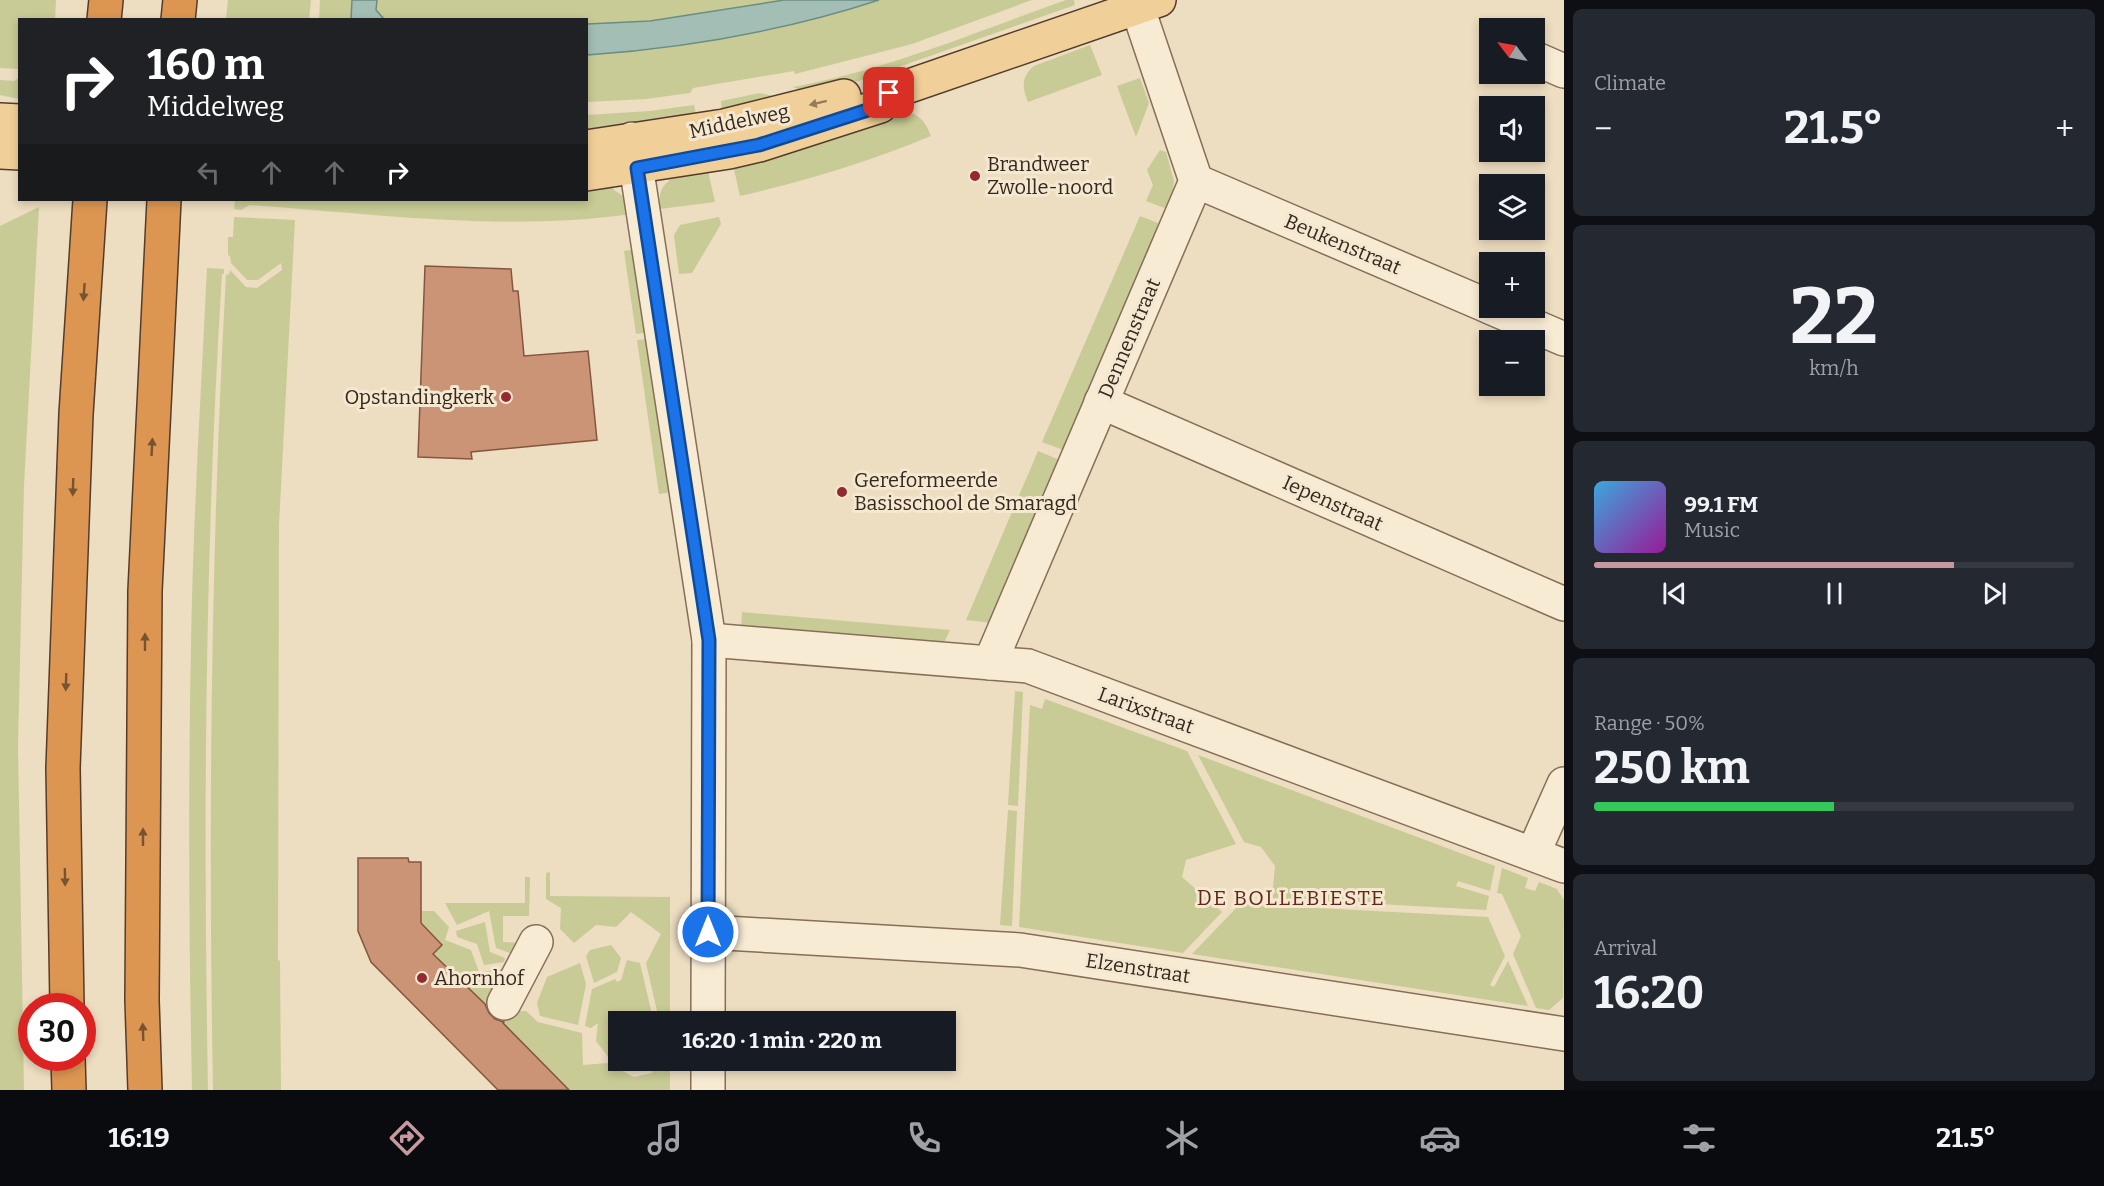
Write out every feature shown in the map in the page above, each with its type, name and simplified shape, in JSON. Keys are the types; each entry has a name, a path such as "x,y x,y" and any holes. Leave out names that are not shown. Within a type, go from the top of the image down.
{"highway":[{"path":"104,18 106,0"},
{"path":"178,18 180,0"},
{"path":"67,993 63,756 76,414 90,201"},
{"path":"145,1090 142,1000 145,591 164,201"},
{"path":"68,1071 69,1090"}],"main road":[{"name":"Middelweg","path":"588,173 635,153 734,124 875,88 889,93 1144,3"},
{"path":"0,120 18,121"},
{"name":"Middelweg","path":"588,147 635,153"},
{"path":"0,152 18,153"}],"street":[{"path":"1144,3 1196,181"},
{"path":"1545,63 1564,71"},
{"path":"635,153 709,640 708,1011"},
{"name":"Beukenstraat","path":"1196,181 1479,302"},
{"name":"Dennenstraat","path":"990,663 1196,181"},
{"name":"Beukenstraat","path":"1516,318 1564,339"},
{"name":"Iepenstraat","path":"1101,402 1564,604"},
{"name":"Larixstraat","path":"709,640 1028,666 1564,866"},
{"path":"1533,854 1564,784"},
{"name":"Elzenstraat","path":"708,932 1020,950 1564,1034"},
{"path":"504,1004 536,942"},
{"path":"708,1071 708,1090"}],"green space":[{"path":"0,0 56,0 55,18 18,18 18,69 0,68"},
{"path":"228,0 311,0 309,18 226,18"},
{"path":"320,0 352,0 351,18 319,18"},
{"path":"377,0 784,0 650,21 588,24 588,18 383,18 376,10"},
{"path":"879,0 1032,0 912,44 795,74 794,71 693,88 690,93 646,99 588,102 588,55 698,43 771,29"},
{"path":"1066,0 1074,0 1075,5 856,82 810,94 793,87 863,71"},
{"path":"1090,45 1102,75 1028,102 1024,82 1034,66"},
{"path":"1140,78 1149,103 1136,137 1117,86"},
{"path":"18,79 18,99 0,95 0,80 14,81"},
{"path":"760,93 777,97 722,115 721,101"},
{"path":"694,105 697,119 588,132 588,115 650,111"},
{"path":"901,112 907,112 920,118 931,136 837,170 740,196 733,165 848,132"},
{"path":"1160,150 1166,152 1174,181 1170,210 1146,201 1153,185 1147,170"},
{"path":"708,171 715,202 660,209 660,194 669,181 668,178"},
{"path":"613,187 626,198 631,214 584,219 488,221 393,217 250,205 241,210 234,209 235,201 588,201 588,190"},
{"path":"39,207 24,485 18,746 22,993 18,993 18,1071 24,1071 24,1090 0,1090 0,226"},
{"path":"1140,216 1163,225 1066,451 1042,442"},
{"path":"234,217 295,220 279,525 278,960 280,961 281,1090 213,1090 212,682 217,478 226,275 230,270 246,287 257,288 282,270 281,263 258,280 247,280 231,263 228,255 228,237 233,237"},
{"path":"719,217 721,224 692,273 679,274 674,235 680,225"},
{"path":"636,249 649,332 636,334 624,251"},
{"path":"207,268 224,269 224,274 222,274 216,376 207,682 208,1090 192,1090 189,867 191,645 195,503"},
{"path":"650,339 672,492 659,494 637,340"},
{"path":"1038,451 1062,461 992,623 966,620"},
{"path":"742,612 950,630 942,647 741,629"},
{"path":"1015,691 1023,692 1018,806 1008,805"},
{"path":"1045,699 1187,751 1236,844 1186,860 1182,877 1222,912 1183,953 1019,927 1030,705 1042,709"},
{"path":"1198,755 1495,866 1490,891 1458,881 1456,886 1489,896 1486,910 1272,898 1275,866 1261,847 1244,842"},
{"path":"1008,810 1017,811 1012,926 1000,925"},
{"path":"421,862 422,911 434,911 449,927 445,940 471,950 479,972 502,969 495,994 484,1005 433,954 442,944 421,923"},
{"path":"1502,868 1528,878 1525,888 1535,891 1539,882 1557,889 1564,900 1563,998 1549,1010 1536,1008 1513,954 1521,936 1502,894 1497,893"},
{"path":"550,872 550,896 670,897 670,1011 657,1011 646,963 661,934 631,912 616,927 596,925 574,943 560,929 561,908 546,899 546,873"},
{"path":"525,877 530,877 529,916 503,916 503,942 524,943 513,954 496,948 489,911 457,925 445,903 525,903"},
{"path":"1240,904 1488,917 1505,956 1490,985 1494,987 1508,961 1528,1006 1192,954"},
{"path":"485,922 490,952 505,958 504,962 484,965 477,944 457,937 456,931"},
{"path":"611,945 621,958 617,972 594,983 586,956 590,950"},
{"path":"627,960 640,963 651,1010 608,1011 608,1057 596,1041 598,1023 591,1028 585,1026 592,989 615,979 617,982 621,980"},
{"path":"580,963 586,984 578,1025 540,1016 537,1003 547,977"},
{"path":"511,1011 526,1011 538,1022 582,1033 583,1065 607,1063 608,1071 622,1071 634,1077 652,1071 670,1071 670,1090 569,1090 503,1023 513,1013"}],"water":[{"path":"352,0 377,0 376,10 383,18 351,18"},
{"path":"784,0 879,0 807,21 698,43 588,55 588,24 650,21"}],"building":[{"name":"Opstandingkerk","path":"425,266 511,269 513,291 518,291 524,356 588,351 597,440 471,452 472,459 418,457"},
{"name":"Ahornhof","path":"358,858 408,858 409,862 421,862 421,923 442,945 433,954 485,1004 495,1019 504,1022 569,1090 498,1090 371,962 358,931"}],"place":[{"name":"Brandweer Zwolle-noord","path":"975,176"},
{"name":"Opstandingkerk","path":"506,397"},
{"name":"Gereformeerde Basisschool de Smaragd","path":"842,492"},
{"name":"Ahornhof","path":"422,978"}],"district":[{"name":"DE BOLLEBIESTE","path":"1291,898"}],"route":[{"path":"708,932 709,640 637,168 759,145 880,106 889,93"}]}
